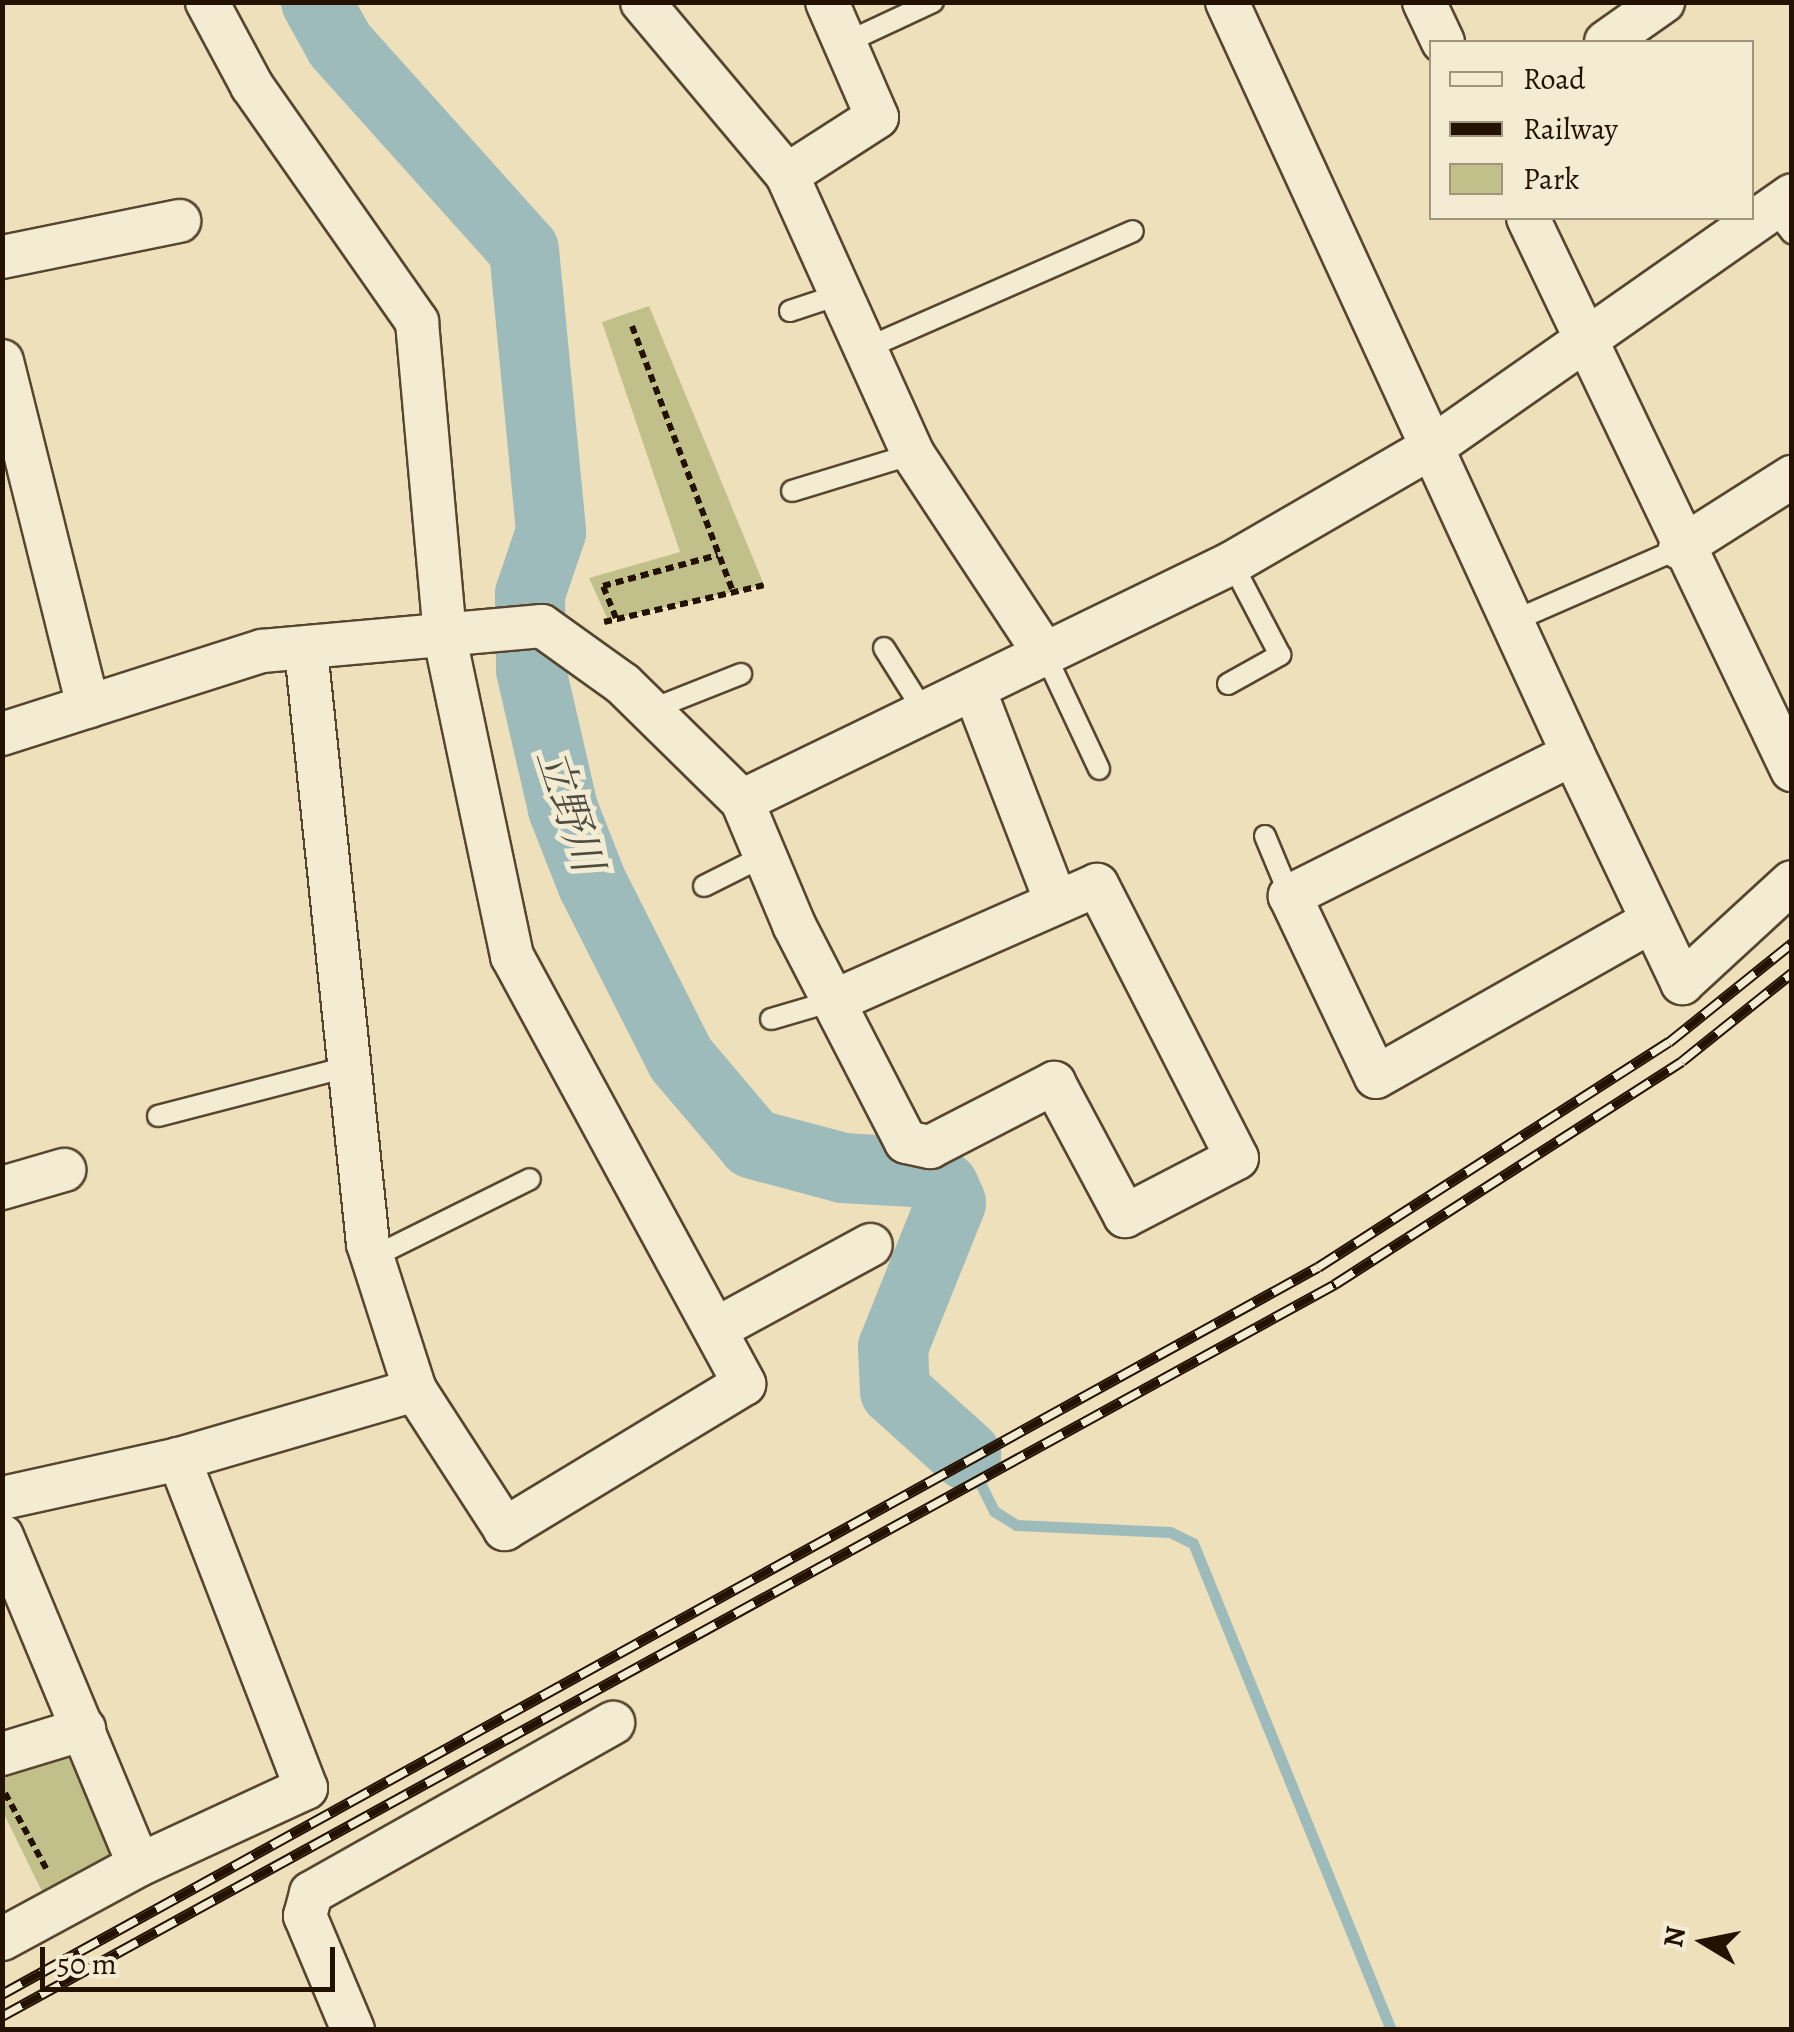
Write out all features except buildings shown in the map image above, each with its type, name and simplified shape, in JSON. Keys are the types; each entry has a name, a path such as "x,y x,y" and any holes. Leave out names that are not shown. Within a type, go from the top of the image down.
{"street":[{"path":"207,2 252,86 417,322 512,956 744,1384 505,1530 414,1390 373,1258 343,1068 306,650"},
{"path":"642,2 787,174 869,346 912,454 1045,654"},
{"path":"787,174 877,117 827,2"},
{"path":"1227,2 1650,922 1682,983 1792,882"},
{"path":"1424,2 1442,40"},
{"path":"1609,40 1662,2"},
{"path":"742,801 1232,563 1434,446 1588,338 1785,212"},
{"path":"1529,220 1588,338 1680,548 1792,770"},
{"path":"2,257 179,221"},
{"path":"2,361 88,706"},
{"path":"1680,548 1792,476"},
{"path":"2,734 262,651 542,626 650,710 742,801 764,856 906,1142 930,1147 1054,1083 1125,1216 1237,1158 1097,885 836,1000"},
{"path":"974,689 1056,901"},
{"path":"1573,754 1290,896 1376,1076 1650,922"},
{"path":"2,1188 64,1170"},
{"path":"716,1329 871,1246"},
{"path":"2,1498 178,1460 414,1390"},
{"path":"2,1939 140,1865 306,1788 178,1460"},
{"path":"2,1536 140,1865"},
{"path":"353,2030 305,1916 311,1893 613,1723"},
{"path":"2,1754 84,1729"}],"lane":[{"path":"845,43 934,2"},
{"path":"869,346 1133,231"},
{"path":"790,311 842,294"},
{"path":"792,490 912,454"},
{"path":"1511,622 1680,548"},
{"path":"1228,684 1280,655 1232,563"},
{"path":"884,648 924,713"},
{"path":"1045,654 1099,769"},
{"path":"650,710 742,674"},
{"path":"1265,836 1290,896"},
{"path":"704,886 764,856"},
{"path":"771,1019 836,1000"},
{"path":"158,1116 343,1068"},
{"path":"373,1258 530,1179"}],"path":[{"path":"632,326 733,592"},
{"path":"616,618 604,586 719,555"},
{"path":"564,642 616,618 764,585"},
{"path":"2,1788 58,1890"}],"green space":[{"path":"649,306 764,585 608,620 589,578 680,552 602,322"},
{"path":"84,1729 139,1865 52,1912 3,1812 3,1754"}],"waterway":[{"name":"立野川","path":"316,2 340,45 524,250 551,532 530,594 531,670 563,809 592,883 681,1059 753,1144 843,1168 926,1173 944,1187 951,1203 893,1347 895,1391 966,1455"},
{"path":"966,1455 994,1511 1016,1525 1170,1532 1193,1543 1391,2030"}],"railway":[{"path":"2,1994 1318,1267 1669,1042 1792,943"},
{"path":"2,2016 1335,1284 1682,1061 1792,973"}]}
